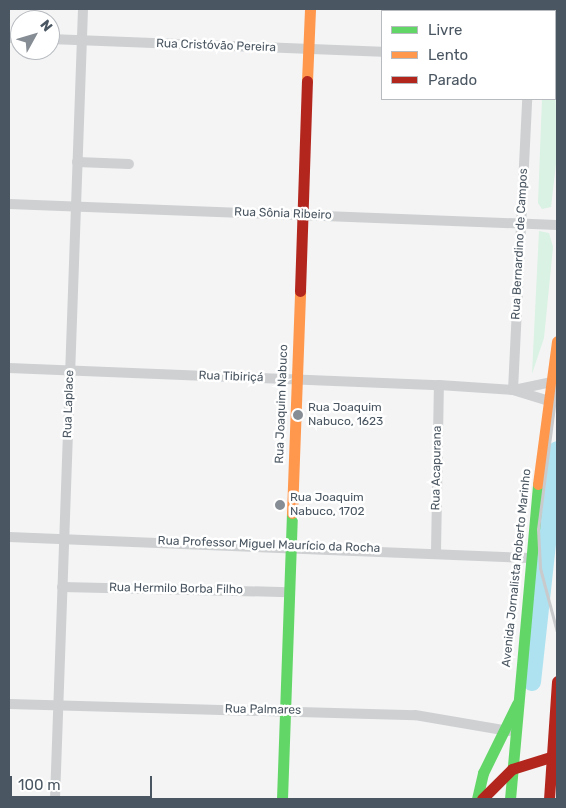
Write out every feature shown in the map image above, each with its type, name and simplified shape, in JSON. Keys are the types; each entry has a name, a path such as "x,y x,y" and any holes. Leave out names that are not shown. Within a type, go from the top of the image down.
{"main road":[{"name":"Rua Joaquim Nabuco","path":"282,799 310,9"},
{"name":"Avenida Jornalista Roberto Marinho","path":"510,799 529,558 557,341"},
{"path":"549,799 554,756 557,681"},
{"path":"477,799 483,773 517,704"},
{"path":"482,799 512,769 554,756"}],"street":[{"name":"Rua Laplace","path":"55,799 83,9"},
{"name":"Rua Cristóvão Pereira","path":"60,40 381,52"},
{"name":"Rua Bernardino de Campos","path":"513,390 527,100"},
{"path":"77,162 129,164"},
{"name":"Rua Sônia Ribeiro","path":"9,204 557,225"},
{"name":"Rua Tibiriçá","path":"9,368 439,385 513,390 550,401"},
{"name":"Rua Tibiriçá","path":"513,390 552,382"},
{"name":"Rua Acapurana","path":"436,552 439,385"},
{"name":"Rua Professor Miguel Maurício da Rocha","path":"9,537 291,545 529,558"},
{"name":"Rua Hermilo Borba Filho","path":"62,587 289,592"},
{"name":"Rua Palmares","path":"9,704 415,715 515,732"}],"green space":[{"path":"542,100 556,100 557,155 551,207 542,209 538,203"},
{"path":"539,231 549,233 553,247 544,338 532,374"}],"waterway":[{"path":"532,682 557,450"}],"railway":[{"path":"557,383 538,529 540,568 557,632"}],"traffic: fast":[{"path":"510,799 538,484"},
{"path":"282,799 292,513"},
{"path":"477,799 483,773 517,704"}],"traffic: slow":[{"path":"307,81 310,9"},
{"path":"292,513 300,291"},
{"path":"538,484 557,341"}],"traffic: jam":[{"path":"300,291 307,81"},
{"path":"549,799 557,681"},
{"path":"482,799 512,769 557,755"}],"place":[{"name":"Rua Joaquim Nabuco, 1623","path":"298,415"},
{"name":"Rua Joaquim Nabuco, 1702","path":"280,505"}]}
